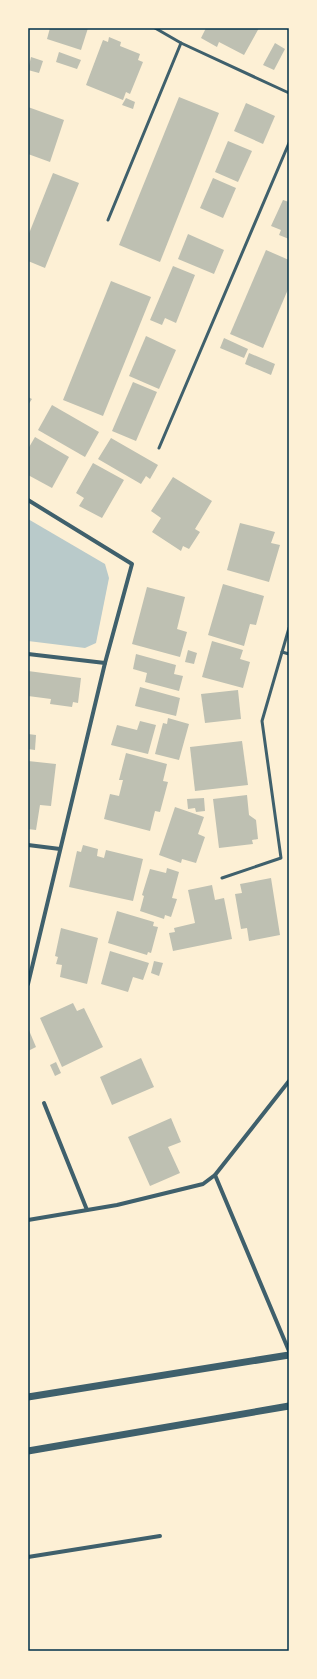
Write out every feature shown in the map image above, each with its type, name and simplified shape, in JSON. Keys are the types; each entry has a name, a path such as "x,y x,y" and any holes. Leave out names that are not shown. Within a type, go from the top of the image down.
{"street":[{"path":"28,500 132,564 105,663 28,984"},
{"path":"28,654 105,663"},
{"path":"28,845 60,849"},
{"path":"28,1220 117,1206 203,1184 215,1175 289,1081"},
{"path":"44,1103 87,1210"},
{"path":"215,1175 289,1351"},
{"path":"28,1397 289,1355"},
{"path":"28,1451 289,1406"},
{"path":"28,1557 160,1536"}],"lane":[{"path":"155,28 181,43 289,93"},
{"path":"108,220 181,43"},
{"path":"159,448 289,143"},
{"path":"222,878 281,858 262,721 289,628"},
{"path":"282,652 289,654"}],"shaded area":[{"path":"28,519 105,564 109,578 96,643 85,648 28,641"}],"building":[{"path":"50,28 88,28 81,50 47,39"},
{"path":"206,28 259,28 244,55 219,42 217,47 201,38"},
{"path":"109,37 121,42 120,46 140,54 138,60 143,62 130,94 126,92 123,100 86,85 103,40 108,42"},
{"path":"275,43 285,49 274,70 263,65"},
{"path":"59,52 81,60 77,69 56,62"},
{"path":"31,57 43,61 39,73 28,70"},
{"path":"179,97 219,113 160,262 119,245"},
{"path":"126,98 135,102 133,109 122,105"},
{"path":"246,103 275,116 263,144 234,131"},
{"path":"28,107 64,120 50,162 28,154"},
{"path":"228,141 252,151 238,182 215,172"},
{"path":"53,173 79,183 45,268 28,261 28,236"},
{"path":"213,178 236,188 223,218 200,208"},
{"path":"283,200 289,202 289,239 279,235 281,230 271,226"},
{"path":"188,234 224,250 214,274 178,259"},
{"path":"266,250 289,260 289,287 263,348 230,334"},
{"path":"173,266 195,275 176,323 165,318 162,325 150,320"},
{"path":"111,281 151,297 103,416 63,400"},
{"path":"146,336 176,350 159,389 129,376"},
{"path":"224,338 248,349 244,358 220,348"},
{"path":"249,353 275,364 271,375 245,364"},
{"path":"133,382 157,392 136,441 112,431"},
{"path":"28,397 32,399 28,405"},
{"path":"52,405 99,432 85,457 38,430"},
{"path":"35,437 69,457 52,488 28,475 28,449"},
{"path":"111,438 158,465 150,479 146,476 141,484 98,459"},
{"path":"93,463 124,480 102,518 79,506 84,498 76,493"},
{"path":"173,477 212,501 195,529 200,532 189,549 183,546 181,551 152,532 161,518 151,511"},
{"path":"240,523 275,532 271,543 280,545 269,582 227,570"},
{"path":"223,584 264,596 256,625 250,624 244,646 208,635"},
{"path":"147,587 185,597 177,629 187,632 180,657 132,644"},
{"path":"212,641 243,650 240,659 250,662 243,688 202,677"},
{"path":"188,650 197,653 194,664 185,662"},
{"path":"136,654 176,665 174,674 183,676 179,691 145,682 147,673 133,669"},
{"path":"28,671 81,678 78,703 73,702 72,707 50,704 51,699 28,696"},
{"path":"140,687 180,698 176,716 135,706"},
{"path":"238,690 241,719 205,723 201,694"},
{"path":"168,718 189,724 179,760 155,754 163,723 167,724"},
{"path":"140,721 156,725 148,754 111,745 117,725 137,730"},
{"path":"28,734 36,735 35,750 28,749"},
{"path":"242,741 248,785 195,791 190,747"},
{"path":"126,753 167,764 163,781 168,782 160,812 155,811 150,831 104,819 110,794 119,796 123,780 119,780"},
{"path":"28,761 56,764 51,806 40,805 36,830 28,829"},
{"path":"247,795 249,815 256,820 258,839 252,840 253,844 219,848 213,799"},
{"path":"204,798 205,811 196,812 195,808 188,809 187,799"},
{"path":"175,807 204,817 198,834 205,837 196,863 182,859 181,863 159,855"},
{"path":"83,845 98,849 97,856 104,858 106,850 143,859 133,901 69,887 77,851 81,852"},
{"path":"167,868 179,872 172,898 177,899 171,917 165,915 164,919 140,911 144,896 142,895 150,869 166,873"},
{"path":"271,878 280,935 249,941 247,928 241,929 235,894 242,893 240,884"},
{"path":"212,885 215,900 224,898 232,939 173,951 169,933 175,932 174,928 195,923 188,890"},
{"path":"117,911 154,922 153,926 158,927 151,953 148,952 147,955 108,943"},
{"path":"61,928 98,938 87,984 60,977 62,965 56,964 58,957 55,956"},
{"path":"110,951 149,963 143,980 133,977 128,992 101,984"},
{"path":"154,961 163,963 159,976 151,973"},
{"path":"73,1003 77,1011 84,1008 103,1047 62,1067 40,1018"},
{"path":"28,1028 36,1047 28,1051"},
{"path":"141,1058 154,1087 112,1105 100,1077"},
{"path":"56,1062 61,1073 55,1076 50,1065"},
{"path":"171,1118 181,1142 168,1147 180,1173 150,1186 128,1137"}]}
